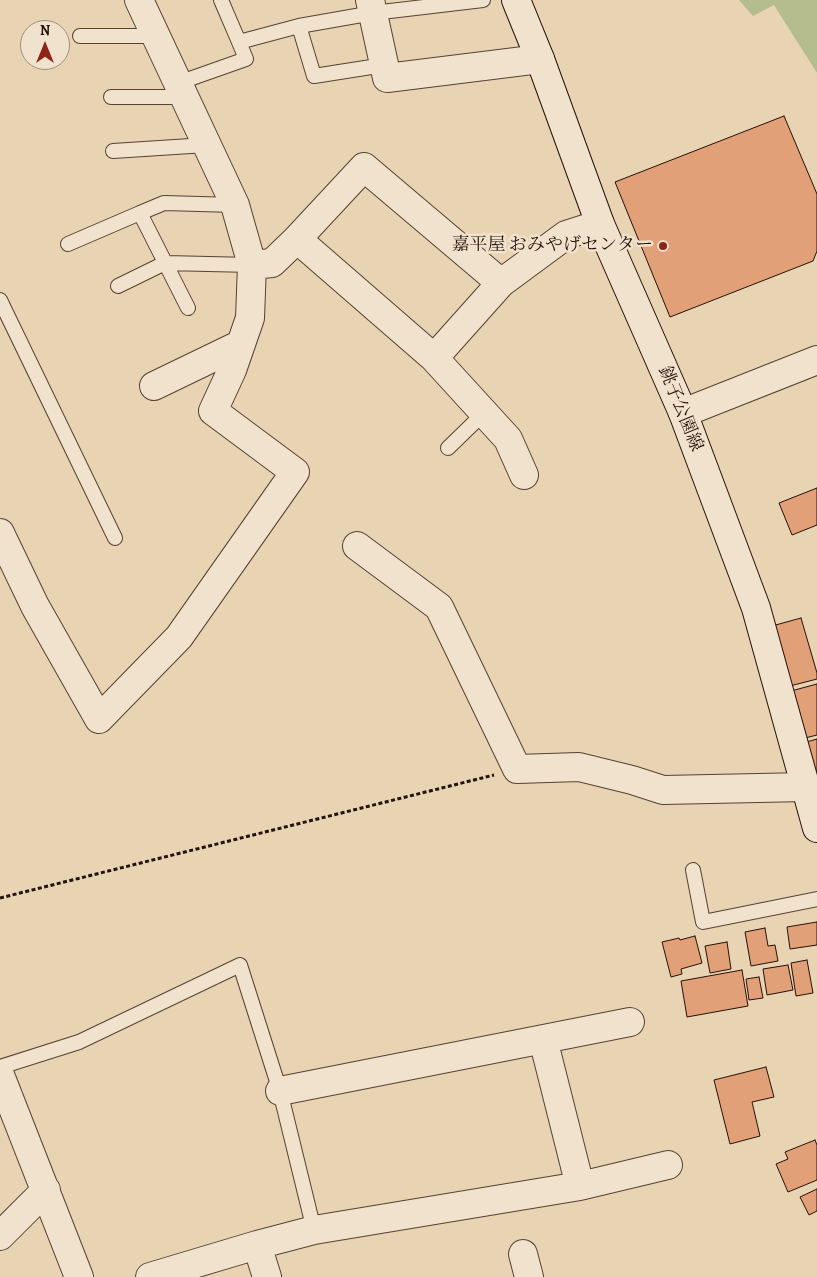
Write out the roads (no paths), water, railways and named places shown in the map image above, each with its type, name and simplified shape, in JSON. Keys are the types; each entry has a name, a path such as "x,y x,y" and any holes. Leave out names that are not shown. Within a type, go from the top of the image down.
{"street":[{"path":"0,532 35,606 99,719 178,637 295,472 213,411 232,370 250,318 252,265 234,206 139,0"},
{"name":"銚子公園線","path":"516,0 540,59 600,224 683,413 756,608 817,828"},
{"path":"372,7 387,78 540,59"},
{"path":"252,265 272,263 364,167 501,283"},
{"path":"434,358 501,283 566,235 600,224"},
{"path":"297,239 434,358 508,439 524,475"},
{"path":"154,386 241,344"},
{"path":"683,413 817,360"},
{"path":"357,546 439,607 517,769 579,767 663,790 806,787"},
{"path":"280,1092 630,1022"},
{"path":"543,1039 580,1186"},
{"path":"0,1075 79,1277"},
{"path":"150,1277 314,1230 580,1186 668,1165"},
{"path":"0,1236 46,1190"},
{"path":"257,1245 267,1277"}],"lane":[{"path":"112,97 181,90 246,60 221,0"},
{"path":"239,42 372,7 483,0"},
{"path":"299,26 314,76 384,65"},
{"path":"80,36 156,36"},
{"path":"113,151 206,145"},
{"path":"68,244 164,203 234,206"},
{"path":"140,213 188,308"},
{"path":"118,286 165,263 252,265"},
{"path":"0,300 115,538"},
{"path":"448,448 484,413"},
{"path":"693,870 703,922 817,899"},
{"path":"0,1067 79,1042 240,965 280,1092 314,1230"}],"place":[{"name":"嘉平屋 おみやげセンター","path":"663,246"}]}
